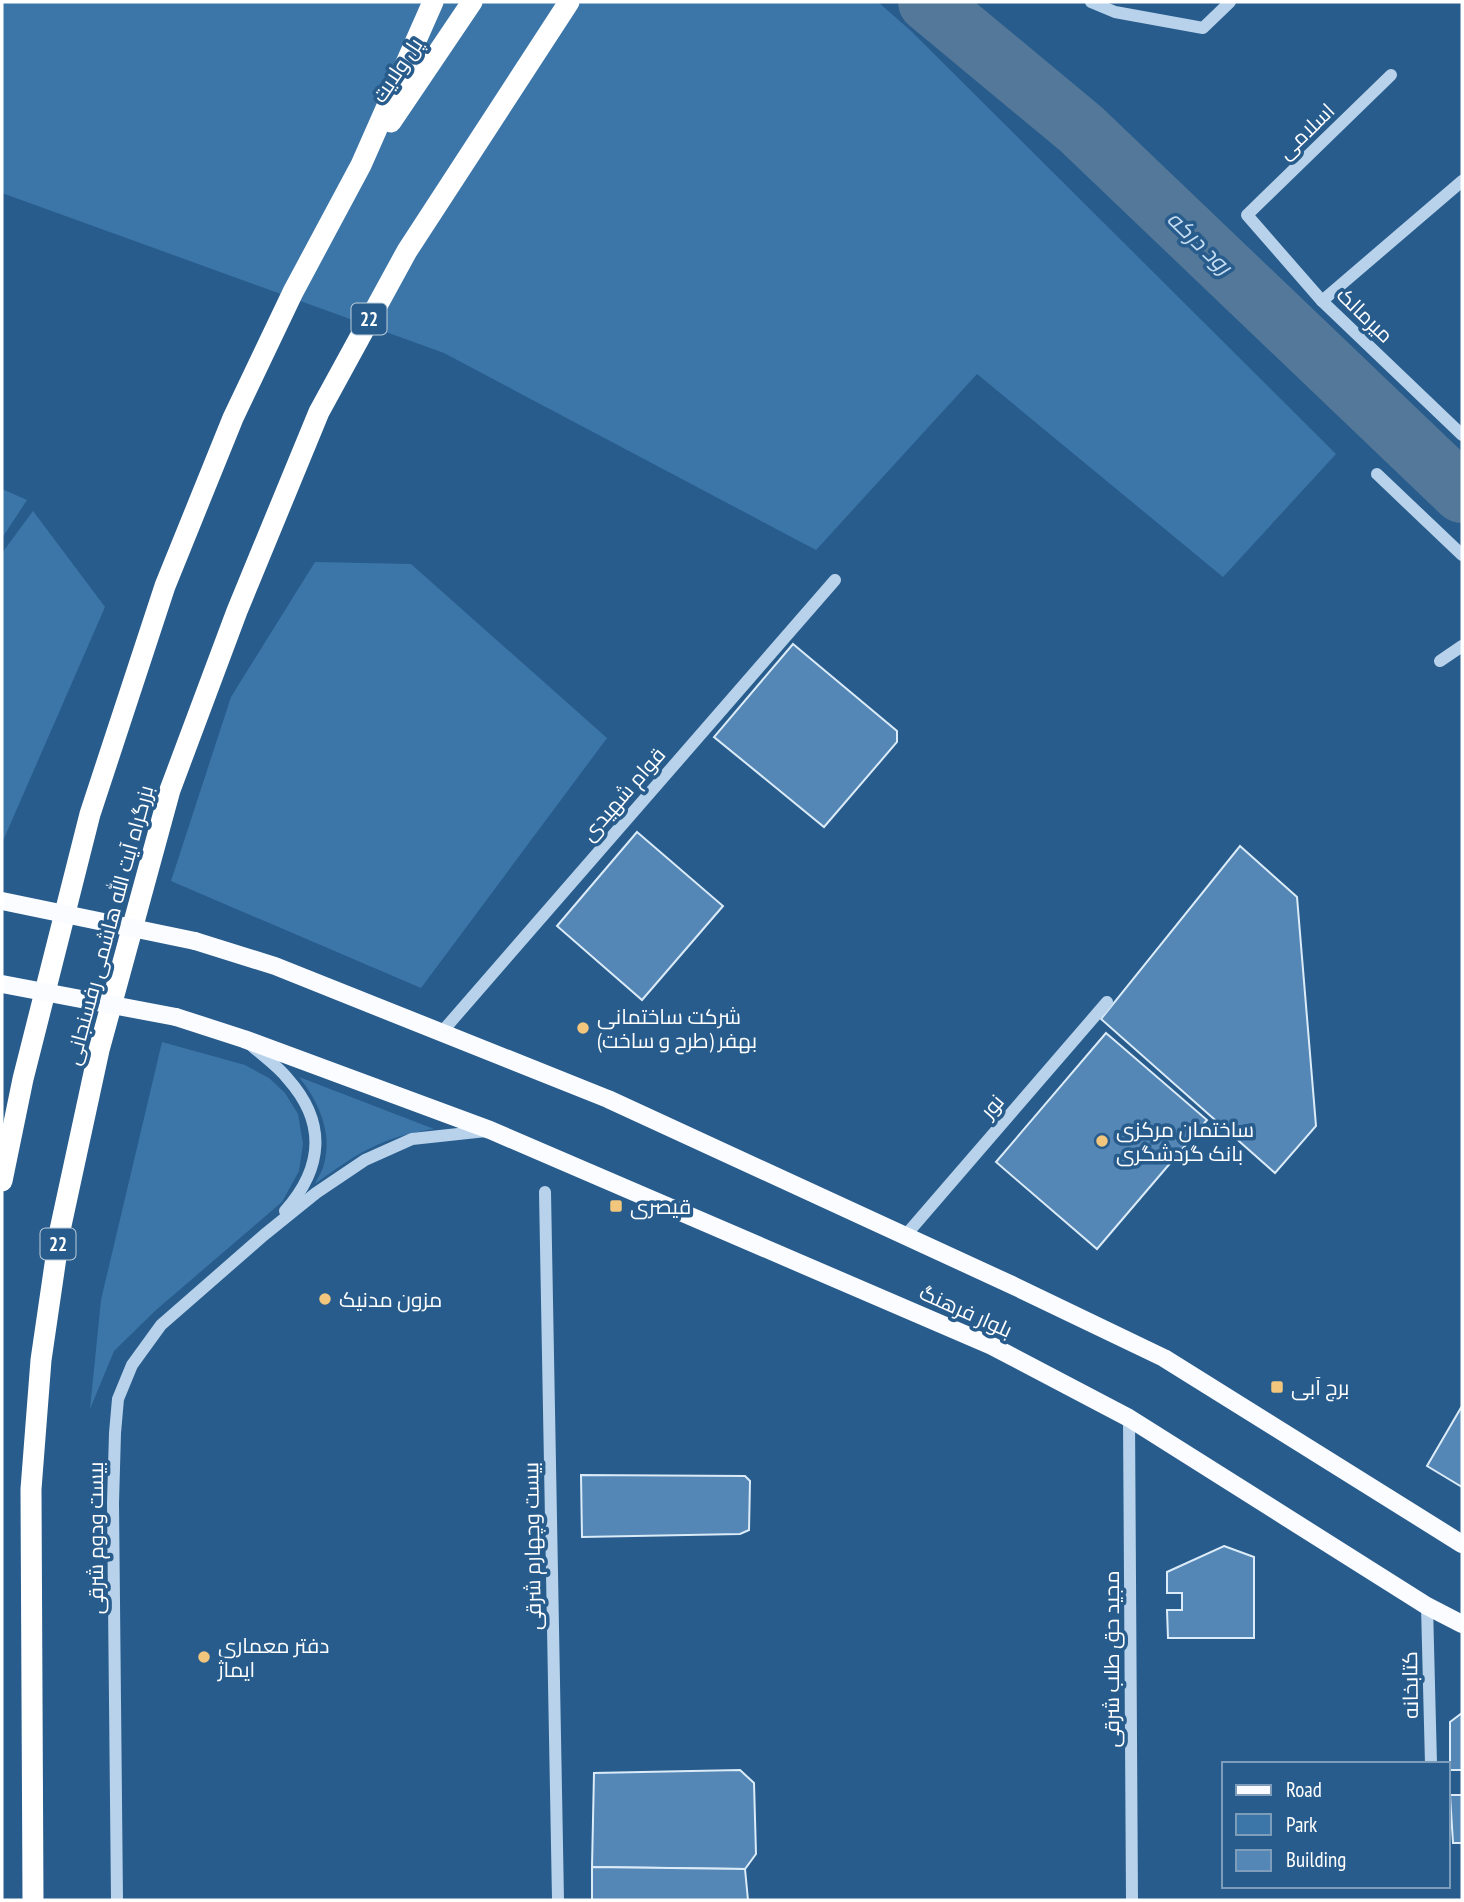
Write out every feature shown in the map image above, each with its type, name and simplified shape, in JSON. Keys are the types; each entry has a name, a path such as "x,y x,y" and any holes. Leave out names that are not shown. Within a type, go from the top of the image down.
{"highway":[{"path":"361,165 433,2"},
{"name":"پل ولایت","path":"361,165 472,2"},
{"name":"22","path":"540,48 569,2"},
{"path":"540,48 584,2"},
{"name":"بزرگراه آیت الله هاشمی رفسنجانی","path":"33,1900 31,1489 41,1360 60,1230 99,1050 170,790 237,611 319,412 407,251 540,48"},
{"name":"بزرگراه آیت الله هاشمی رفسنجانی","path":"2,1181 23,1079 90,814 165,586 233,418 293,292 361,165"}],"main road":[{"name":"بلوار فرهنگ","path":"2,901 195,941 275,966 608,1099 1164,1358 1462,1544"},
{"name":"بلوار فرهنگ","path":"2,984 176,1017 244,1039 490,1130 992,1346 1129,1418 1427,1606 1462,1624"}],"street":[{"path":"1091,2 1115,12 1203,28 1230,2"},
{"name":"اسلامی","path":"1247,215 1391,75"},
{"path":"1322,301 1462,181"},
{"name":"میرمالک","path":"1247,215 1322,301 1462,435"},
{"path":"1377,474 1462,555"},
{"name":"قوام شهیدی","path":"441,1033 835,580"},
{"path":"1440,661 1462,646"},
{"name":"نور","path":"905,1236 1107,1002"},
{"path":"244,1039 287,1077 309,1108 316,1133 314,1159 305,1186 264,1235"},
{"path":"264,1235 316,1193 365,1160 412,1139 490,1130"},
{"name":"بیست وچهارم شرقی","path":"545,1192 558,1900"},
{"name":"بیست ودوم شرقی","path":"117,1900 113,1503 118,1399 132,1365 161,1325 264,1235"},
{"name":"مجید حق طلب شرقی","path":"1129,1418 1132,1900"},
{"name":"کتابخانه","path":"1427,1606 1431,1762"}],"green space":[{"path":"2,2 878,2 911,31 1336,454 1223,577 977,374 816,550 444,353 2,193"},
{"path":"2,489 27,500 2,538"},
{"path":"33,511 105,607 2,843 2,553"},
{"path":"315,562 411,564 607,738 421,988 171,881 231,697"},
{"path":"162,1042 245,1065 269,1078 285,1093 298,1114 303,1144 299,1171 282,1202 156,1310 114,1351 90,1409 101,1300"},
{"path":"299,1077 434,1129 415,1132 371,1148 315,1184 323,1166 327,1141 318,1106"}],"building":[{"path":"793,644 897,731 897,742 824,827 714,737"},
{"path":"637,832 723,906 642,1000 557,926"},
{"path":"1240,846 1297,897 1316,1126 1275,1173 1101,1019"},
{"name":"ساختمان مرکزی بانک گردشگری","path":"1106,1033 1207,1120 1097,1249 996,1162"},
{"path":"1462,1406 1462,1487 1427,1466"},
{"path":"581,1475 745,1476 750,1481 749,1530 740,1534 582,1537"},
{"path":"1224,1546 1254,1557 1254,1638 1168,1638 1167,1610 1182,1610 1182,1593 1167,1593 1167,1572"},
{"path":"1462,1713 1462,1770 1450,1770 1450,1722"},
{"path":"740,1770 754,1783 756,1854 745,1869 592,1867 594,1773"},
{"path":"1450,1795 1462,1795 1462,1843 1453,1843"},
{"path":"592,1867 745,1869 748,1900 592,1900"}],"waterway":[{"name":"رود درکه","path":"928,2 1081,129 1462,493"}],"place":[{"name":"شرکت ساختمانی بهفر (طرح و ساخت)","path":"583,1028"},
{"name":"ساختمان مرکزی بانک گردشگری","path":"1102,1141"},
{"name":"قیصری","path":"616,1206"},
{"name":"مزون مدنیک","path":"325,1299"},
{"name":"برج آبی","path":"1277,1387"},
{"name":"دفتر معماری ایماژ","path":"204,1657"}]}
